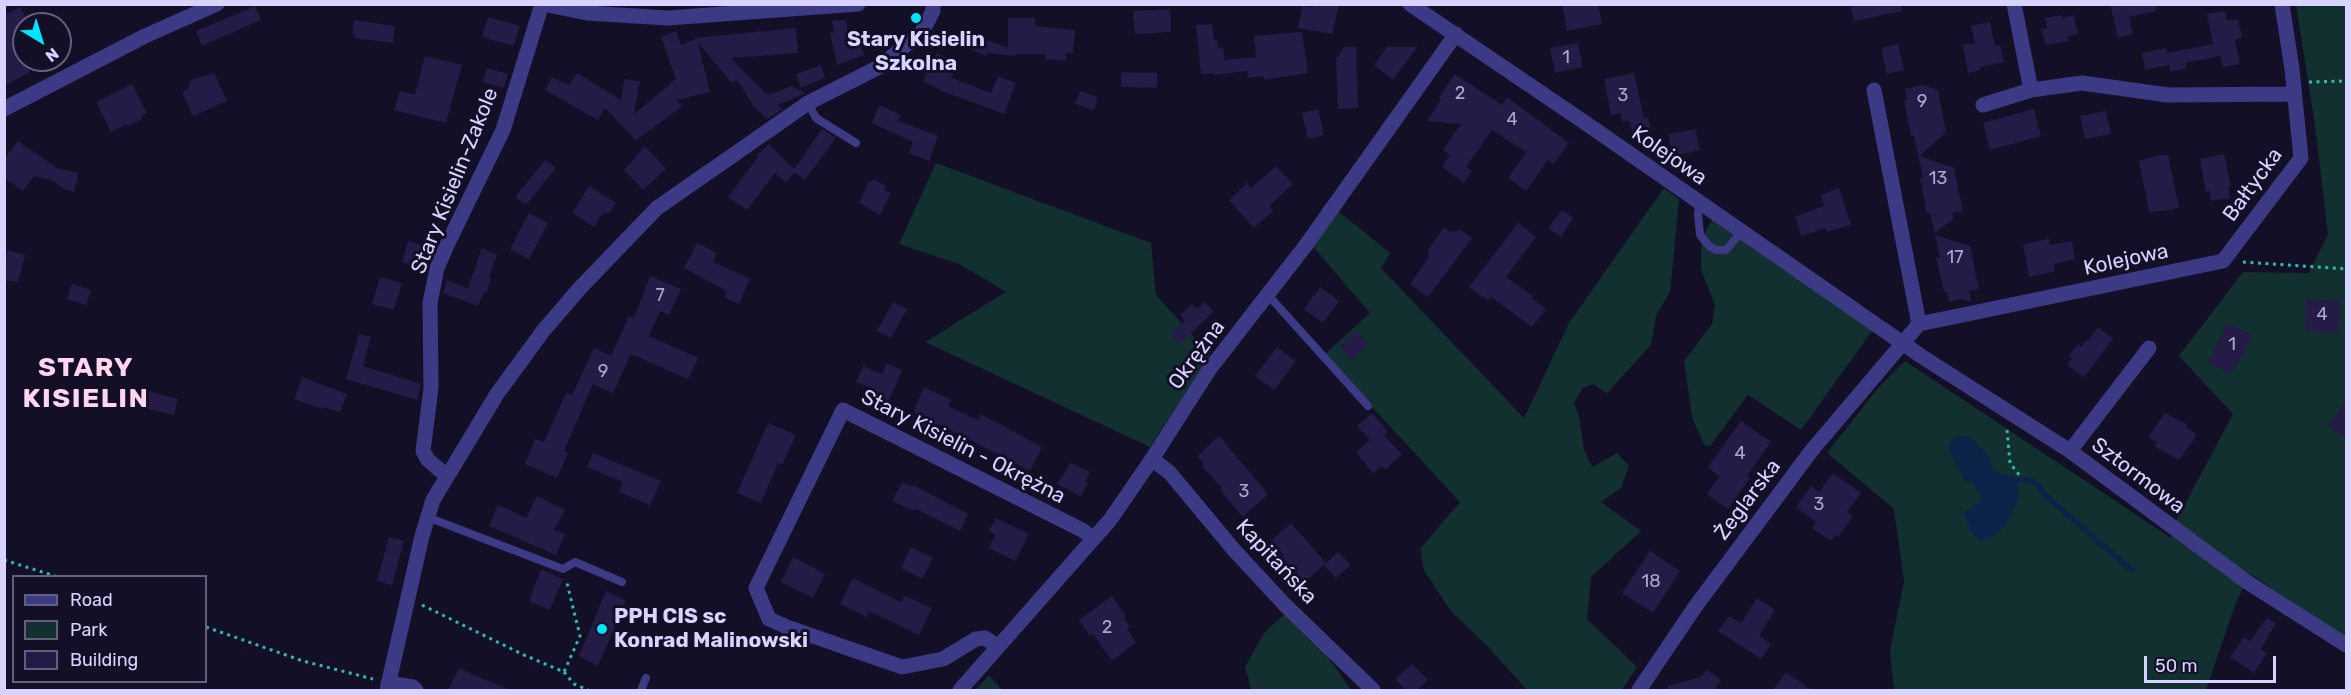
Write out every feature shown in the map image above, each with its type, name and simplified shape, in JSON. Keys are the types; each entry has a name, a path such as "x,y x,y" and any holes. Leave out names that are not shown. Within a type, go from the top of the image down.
{"street":[{"path":"4,109 145,36 217,4"},
{"path":"542,4 587,13 668,18 858,4"},
{"name":"Stary Kisielin-Zakole","path":"447,476 428,460 423,451 431,388 430,303 437,268 503,130 542,4"},
{"path":"416,690 413,687 388,687 427,517 433,500 497,394 543,331 580,288 657,208 808,103 879,67 922,32 933,10 933,4"},
{"name":"Kolejowa","path":"1410,4 1903,343"},
{"path":"2014,4 2031,90"},
{"name":"Bałtycka","path":"2223,261 2301,158 2282,4"},
{"name":"Okrężna","path":"960,690 1110,520 1209,370 1268,295 1456,34"},
{"path":"1983,105 2031,90 2082,83 2168,95 2294,89"},
{"path":"1874,90 1919,324"},
{"name":"Kolejowa","path":"1919,324 2223,261"},
{"name":"Żeglarska","path":"1639,690 1695,607 1812,450 1919,324"},
{"name":"Sztormowa","path":"1903,343 2070,451 2247,582 2346,645"},
{"path":"2070,451 2149,348"},
{"name":"Stary Kisielin - Okrężna","path":"997,646 985,638 976,639 943,659 902,667 769,619 756,588 843,410 1082,530 1093,538"},
{"name":"Kapitańska","path":"1152,459 1170,473 1234,550 1286,605 1373,690"}],"lane":[{"path":"808,103 816,118 856,142"},
{"path":"1700,202 1698,213 1700,235 1708,246 1716,250 1726,250 1742,231"},
{"path":"1268,295 1368,406"},
{"path":"427,517 563,569 575,562 622,582"},
{"path":"641,690 646,678"}],"path":[{"path":"2294,89 2330,80 2346,81"},
{"path":"2223,261 2346,269"},
{"path":"2014,414 2006,432 2007,446 2010,463 2020,476"},
{"path":"4,560 52,575"},
{"path":"563,569 580,636 564,672"},
{"path":"421,602 422,606 564,672 574,684 588,690"},
{"path":"207,627 388,687"}],"green space":[{"path":"2296,5 2346,5 2346,639 2249,573 2233,611 2206,690 1894,690 1890,650 1904,581 1894,509 1827,453 1878,388 1905,361 2171,538 2175,523 2233,414 2179,356 2243,272 2309,273 2328,234 2315,125"},
{"path":"936,163 1151,243 1156,295 1210,355 1150,447 925,342 1006,292 959,264 899,244"},
{"path":"1664,188 1679,199 1670,292 1656,316 1651,345 1607,393 1593,384 1583,388 1574,403 1579,416 1584,450 1592,467 1617,453 1629,466 1621,488 1601,502 1641,531 1591,577 1587,619 1637,667 1622,690 1527,690 1450,610 1424,570 1420,549 1460,502 1324,355 1370,313 1304,236 1327,202 1390,253 1381,268 1524,418 1569,323"},
{"path":"1715,215 1874,328 1801,430 1748,395 1710,446 1704,445 1692,417 1684,361 1712,324 1715,305 1701,269 1701,240"},
{"path":"1291,608 1351,690 1251,690 1245,667 1264,633"},
{"path":"989,675 1002,690 975,690"}],"water":[{"path":"1960,436 1966,436 1987,453 1994,469 2002,474 2014,476 2019,485 2018,501 2005,526 1990,538 1982,541 1972,534 1963,513 1980,502 1981,496 1972,482 1965,480 1950,453 1949,442"}],"building":[{"path":"1316,4 1339,4 1332,34 1298,28 1302,6 1312,7"},
{"path":"1562,4 1598,4 1602,24 1567,31"},
{"path":"1850,4 1901,4 1902,11 1854,21"},
{"path":"2110,4 2156,4 2156,11 2129,17 2133,34 2118,38"},
{"path":"255,6 261,20 202,46 196,31"},
{"path":"20,7 23,12 12,12 12,72 30,72 4,86 4,16"},
{"path":"1170,9 1171,32 1135,34 1133,11"},
{"path":"2225,11 2227,21 2238,19 2242,38 2235,40 2240,64 2223,67 2220,56 2186,63 2187,68 2170,72 2169,65 2145,70 2142,53 2166,48 2167,53 2213,44 2207,14"},
{"path":"2062,15 2062,18 2074,15 2078,34 2068,36 2069,41 2045,45 2042,29 2047,28 2045,18"},
{"path":"488,17 520,26 514,46 482,37"},
{"path":"1008,18 1035,18 1035,26 1075,30 1073,53 1066,53 1066,61 1045,59 1045,54 1016,54 1015,56 987,53 987,56 963,46 969,33 1008,48"},
{"path":"354,20 395,26 393,43 354,38 355,34 352,34"},
{"path":"846,20 848,34 856,31 864,55 837,65 830,33 834,33 832,21"},
{"path":"1990,22 1995,46 2000,45 2004,62 1980,67 1980,70 1968,73 1963,45 1975,43 1971,26"},
{"path":"1212,24 1214,41 1217,40 1218,48 1223,47 1225,60 1256,57 1254,36 1302,32 1308,73 1264,80 1264,76 1248,78 1247,71 1214,75 1213,73 1201,74 1196,25"},
{"path":"796,28 798,53 731,58 767,95 791,86 806,93 778,105 782,109 767,119 754,107 738,81 731,82 698,43 710,92 677,100 682,107 636,140 605,108 598,120 545,90 552,77 569,85 577,73 621,100 624,79 640,81 634,114 676,79 661,37 676,31 681,45 694,38"},
{"path":"1578,43 1583,67 1555,73 1550,48"},
{"path":"1898,44 1904,70 1887,74 1881,48"},
{"path":"1344,47 1356,47 1358,108 1338,109 1336,59"},
{"path":"1387,47 1417,47 1393,80 1374,65"},
{"path":"937,53 958,64 951,78 991,93 998,76 1016,83 1004,114 942,91 923,81"},
{"path":"425,56 462,65 446,123 394,110 400,91 415,95"},
{"path":"821,65 825,78 801,88 796,74"},
{"path":"487,68 508,74 504,88 483,82"},
{"path":"1121,72 1157,73 1157,88 1121,87"},
{"path":"214,73 227,101 193,116 182,92 188,89 191,80"},
{"path":"1634,73 1644,118 1648,117 1651,132 1633,135 1629,120 1622,122 1620,113 1611,115 1604,79"},
{"path":"1455,74 1502,105 1507,97 1569,143 1554,164 1548,160 1526,191 1508,178 1526,152 1492,130 1466,167 1472,171 1464,183 1442,167 1450,155 1443,150 1461,124 1427,121 1441,99 1439,97"},
{"path":"132,84 147,113 141,117 142,119 111,132 96,102"},
{"path":"1923,85 1938,90 1946,132 1920,156 1954,168 1963,211 1952,213 1954,219 1935,233 1930,213 1927,214 1920,178 1923,178 1904,100 1907,100 1905,89"},
{"path":"1080,91 1098,97 1094,110 1075,104"},
{"path":"879,105 901,115 898,121 938,136 929,161 909,153 913,142 872,123"},
{"path":"1318,109 1324,135 1308,139 1302,113"},
{"path":"2034,109 2041,136 1990,150 1983,123"},
{"path":"2106,111 2111,134 2085,139 2080,116"},
{"path":"822,129 836,138 805,180 795,173 785,182 775,173 747,210 728,197 758,157 756,156 769,144 794,169"},
{"path":"1695,129 1700,150 1673,156 1668,134"},
{"path":"18,141 57,168 79,173 74,192 64,189 51,180 34,176 23,191 4,178 4,159"},
{"path":"645,146 666,169 643,190 624,170"},
{"path":"2224,154 2231,187 2228,187 2230,198 2211,201 2209,191 2206,192 2200,159"},
{"path":"2168,155 2179,207 2149,212 2139,161"},
{"path":"545,160 556,168 526,205 515,197"},
{"path":"1276,166 1293,184 1269,206 1273,211 1254,228 1229,200 1247,183 1251,188"},
{"path":"873,179 886,186 884,190 891,193 880,215 859,203 869,181 871,183"},
{"path":"589,186 616,203 610,212 602,214 594,227 572,213"},
{"path":"1839,188 1851,225 1826,232 1825,228 1801,236 1795,217 1824,206 1821,195"},
{"path":"1562,210 1573,218 1561,237 1548,228"},
{"path":"529,213 548,223 529,259 510,249"},
{"path":"1518,223 1536,237 1506,277 1533,296 1531,298 1546,309 1532,327 1491,297 1488,301 1469,287"},
{"path":"1444,227 1450,232 1461,230 1472,238 1428,297 1410,284 1429,257 1428,250"},
{"path":"1935,235 1970,246 1979,289 1969,291 1971,302 1961,299 1949,302 1947,292 1944,292 1936,257 1940,257"},
{"path":"2049,239 2050,245 2072,241 2075,259 2054,264 2055,271 2029,277 2023,244"},
{"path":"408,241 424,246 419,267 402,262"},
{"path":"697,243 717,253 713,262 750,279 739,304 724,297 727,291 684,268"},
{"path":"482,248 497,255 486,293 484,292 478,306 443,293 447,280 468,288"},
{"path":"7,250 25,255 18,282 4,280"},
{"path":"650,276 681,289 669,315 660,311 649,336 698,358 688,379 631,354 613,393 593,384 564,451 568,453 557,478 525,464 535,439 544,442 566,393 572,395 594,348 611,356 629,316 634,318"},
{"path":"380,277 402,283 394,310 372,304"},
{"path":"72,284 91,290 86,305 67,299"},
{"path":"1320,287 1339,301 1323,323 1304,309"},
{"path":"2306,299 2340,300 2339,332 2305,331"},
{"path":"893,302 907,309 891,338 877,331"},
{"path":"1205,302 1214,311 1179,345 1170,336 1185,321 1180,315 1192,304 1197,309"},
{"path":"2227,323 2252,335 2237,367 2235,366 2231,374 2208,363"},
{"path":"2098,327 2113,339 2084,377 2067,365 2072,358 2069,356 2078,344 2081,347 2086,340 2088,341"},
{"path":"1356,330 1368,344 1352,360 1339,346"},
{"path":"359,334 371,337 363,366 421,384 417,400 346,379"},
{"path":"1277,347 1296,361 1274,390 1255,376"},
{"path":"887,363 902,370 889,401 869,393 871,388 856,382 863,366 882,374"},
{"path":"302,377 347,394 340,412 323,407 322,409 294,399"},
{"path":"924,387 951,400 948,406 978,420 981,414 1042,447 1030,471 939,424 936,424 932,432 919,425 922,417 915,413 915,408"},
{"path":"148,391 178,399 174,415 144,408"},
{"path":"2346,400 2346,439 2328,427"},
{"path":"1372,413 1388,431 1384,435 1402,454 1385,470 1382,466 1373,473 1356,452 1370,440 1357,426"},
{"path":"2165,413 2188,425 2186,427 2197,435 2179,460 2154,446 2157,443 2148,437"},
{"path":"1741,421 1771,442 1747,476 1750,478 1728,509 1707,494 1719,477 1708,467"},
{"path":"768,423 796,435 782,465 778,463 761,503 737,493"},
{"path":"1219,436 1268,494 1243,517 1220,490 1222,488 1202,466 1204,464 1197,456"},
{"path":"593,453 661,481 650,505 619,492 623,482 587,467"},
{"path":"1071,463 1090,472 1085,482 1088,483 1081,496 1057,484"},
{"path":"1833,473 1861,493 1847,512 1853,516 1838,537 1835,535 1831,541 1812,528 1816,522 1796,507 1811,486 1819,492"},
{"path":"902,482 913,487 913,485 968,514 960,531 916,509 914,511 892,501"},
{"path":"537,496 565,510 554,530 565,534 556,555 489,526 498,505 526,518"},
{"path":"996,518 1029,534 1015,561 989,548 995,535 989,531"},
{"path":"1291,523 1326,563 1304,583 1281,557 1284,555 1271,541"},
{"path":"389,537 404,541 392,585 377,581"},
{"path":"911,547 933,558 922,579 901,568"},
{"path":"1650,551 1680,571 1653,613 1622,593"},
{"path":"1338,552 1351,565 1336,578 1324,565"},
{"path":"793,557 825,574 813,598 781,582"},
{"path":"541,569 563,579 550,610 529,601"},
{"path":"853,578 901,602 905,596 932,608 919,635 869,611 867,617 840,604"},
{"name":"PPH CIS sc Konrad Malinowski","path":"606,591 626,601 598,666 579,656"},
{"path":"1112,596 1126,616 1124,618 1130,627 1127,629 1136,642 1112,661 1093,634 1090,636 1079,620"},
{"path":"1757,598 1775,610 1759,636 1771,644 1761,659 1718,631 1729,616 1741,623"},
{"path":"2267,618 2276,623 2261,649 2267,653 2254,673 2230,657 2244,637 2250,641"},
{"path":"1412,664 1428,680 1417,690 1405,690 1395,679"},
{"path":"459,668 509,690 448,690"},
{"path":"1707,670 1721,680 1714,690 1669,690 1668,686 1700,677"},
{"path":"1786,672 1811,690 1773,690"}],"waterway":[{"path":"2016,480 2036,483 2047,497 2133,571"}],"place":[{"name":"Stary Kisielin Szkolna","path":"916,18"},
{"name":"PPH CIS sc Konrad Malinowski","path":"602,629"}],"district":[{"name":"STARY KISIELIN","path":"86,384"}]}
